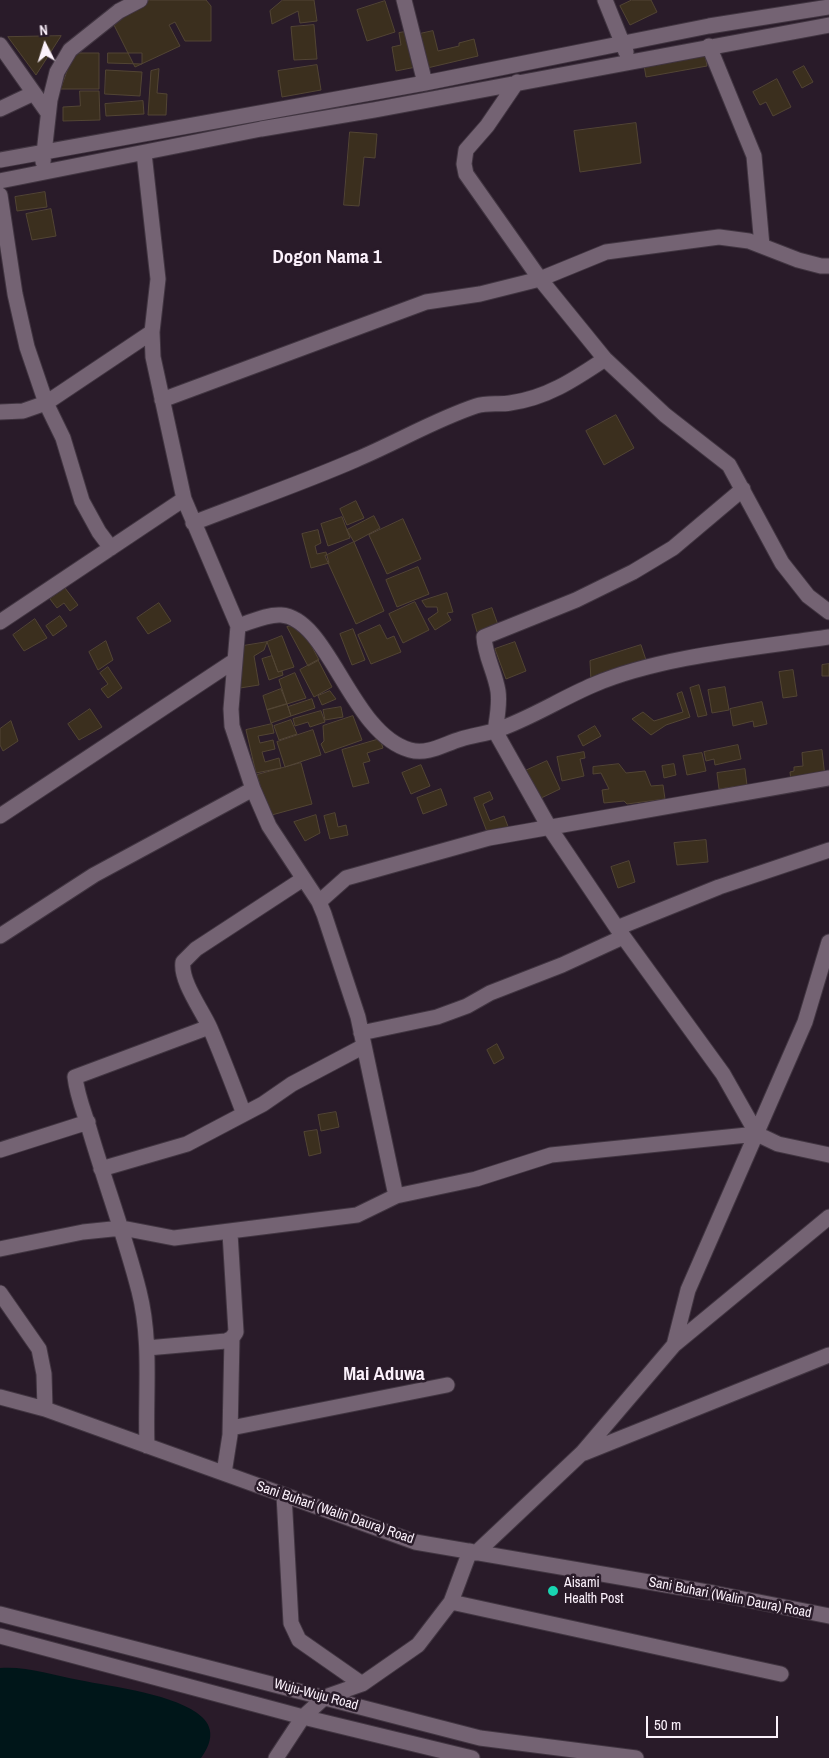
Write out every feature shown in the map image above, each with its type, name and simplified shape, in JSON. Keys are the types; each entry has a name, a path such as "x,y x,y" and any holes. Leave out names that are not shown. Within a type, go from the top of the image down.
{"street":[{"path":"43,172 43,152 48,113 57,72 70,50 119,11 140,0"},
{"path":"404,0 425,83"},
{"path":"605,0 621,43 631,60"},
{"path":"0,160 425,83 621,43 829,7"},
{"path":"0,180 261,129 374,110 631,60 829,25"},
{"path":"0,44 48,113"},
{"path":"709,46 754,156 762,246"},
{"path":"517,82 487,126 466,150 464,164 466,174 540,279 605,359 665,415 729,464 782,563 808,596 829,612"},
{"path":"0,109 34,93"},
{"path":"144,152 158,279 152,332 153,357 184,499 238,626 230,709 232,726 253,789 269,826 319,902 362,1040 396,1196"},
{"path":"0,195 15,294 25,338 46,403 63,438 82,501 110,548"},
{"path":"162,400 426,302 480,294 540,279 566,266 606,252 719,237 749,241 798,260 821,266 829,266"},
{"path":"0,412 23,411 46,403 152,332"},
{"path":"193,523 355,460 443,419 478,405 494,402 508,404 540,396 566,385 605,359"},
{"path":"743,489 673,548 633,572 576,600 484,637 485,649 498,692 499,711 495,731 548,827 620,932 723,1074 758,1134"},
{"path":"0,622 184,499"},
{"path":"238,626 280,614 297,619 312,634 358,705 378,730 395,743 411,750 429,751 461,739 495,731 595,684 650,667 711,654 829,636"},
{"path":"0,816 234,661"},
{"path":"319,902 346,878 489,838 829,778"},
{"path":"0,932 94,876 253,789"},
{"path":"101,1168 187,1144 244,1114 362,1040 437,1017 562,965 620,932 719,887 829,850"},
{"path":"244,1114 209,1027 185,978 182,962 196,949 303,879"},
{"path":"674,1345 688,1290 758,1134 805,1022 829,946"},
{"path":"147,1446 145,1400 147,1336 139,1292 122,1228 101,1168 76,1085 76,1075 209,1027"},
{"path":"0,1150 88,1122"},
{"path":"0,1249 83,1232 122,1228 174,1238 230,1233 357,1215 396,1196 476,1179 551,1155 758,1134 778,1144 829,1155"},
{"path":"276,1758 303,1717 325,1697 362,1684 418,1645 451,1602 473,1552 582,1453 674,1345 829,1217"},
{"path":"147,1348 226,1341 232,1338 236,1332 230,1233"},
{"path":"0,1293 39,1349 44,1374 44,1409"},
{"path":"224,1473 229,1451 231,1428 232,1338"},
{"path":"582,1453 829,1355"},
{"path":"231,1428 447,1385"},
{"name":"Sani Buhari (Walin Daura) Road","path":"0,1396 44,1409 415,1542 713,1593 829,1616"},
{"path":"284,1496 291,1623 299,1640 362,1684"},
{"path":"451,1602 781,1674"},
{"name":"Wuju-Wuju Road","path":"0,1614 480,1738 636,1758"},
{"name":"Wuju-Wuju Road","path":"0,1636 303,1717 472,1758"}],"shaded area":[{"path":"0,1668 40,1671 144,1692 177,1702 191,1709 206,1722 210,1733 209,1743 201,1758 0,1758"}],"building":[{"path":"150,0 206,0 211,6 211,41 185,41 175,22 169,25 180,46 135,67 111,19"},
{"path":"283,0 314,0 317,21 300,23 298,11 272,24 270,11"},
{"path":"632,0 651,0 657,12 630,25 620,6"},
{"path":"385,1 395,32 367,41 357,10"},
{"path":"314,25 317,59 294,60 291,27"},
{"path":"410,31 416,67 396,71 392,47 401,45 399,33"},
{"path":"433,31 438,51 459,46 459,43 474,39 478,56 423,69 415,35"},
{"path":"61,36 36,75 8,37"},
{"path":"74,53 99,53 99,89 61,89"},
{"path":"108,53 142,53 142,64 108,63"},
{"path":"705,54 707,66 646,77 644,65"},
{"path":"317,65 321,90 282,97 278,71"},
{"path":"804,66 813,82 802,88 793,72"},
{"path":"159,69 157,93 167,94 166,115 148,115 151,71"},
{"path":"106,70 142,72 140,96 105,94"},
{"path":"777,79 791,107 773,116 766,102 760,105 753,92"},
{"path":"80,91 99,91 100,120 63,121 63,107 80,106"},
{"path":"143,101 144,114 106,116 105,104"},
{"path":"636,123 641,163 580,172 574,131"},
{"path":"350,132 377,134 375,158 364,157 359,206 344,205"},
{"path":"45,192 47,207 17,211 15,197"},
{"path":"51,209 56,236 32,240 26,214"},
{"path":"616,415 634,448 604,465 586,431"},
{"path":"356,501 364,518 347,525 340,509"},
{"path":"374,516 380,528 354,542 347,530"},
{"path":"342,517 350,538 328,546 321,524"},
{"path":"403,519 421,559 387,574 369,535"},
{"path":"318,530 321,543 315,546 317,554 326,552 329,563 311,568 302,534"},
{"path":"354,542 384,611 356,624 325,556"},
{"path":"418,567 429,594 397,607 386,580"},
{"path":"65,588 78,605 70,611 64,603 57,608 50,599"},
{"path":"447,593 453,612 447,613 451,620 435,630 428,619 438,612 437,607 426,607 422,601"},
{"path":"415,602 429,630 403,643 389,614"},
{"path":"159,603 171,621 148,634 137,618"},
{"path":"492,608 498,625 477,632 472,615"},
{"path":"60,616 67,626 53,636 46,626"},
{"path":"35,619 47,638 24,651 13,635"},
{"path":"300,624 319,660 308,666 287,627"},
{"path":"380,625 387,639 394,636 401,652 371,664 358,635"},
{"path":"353,629 365,660 352,665 340,634"},
{"path":"282,636 294,667 278,672 267,642"},
{"path":"106,641 113,660 98,670 89,652"},
{"path":"267,642 264,650 254,656 259,685 240,688 237,647"},
{"path":"515,642 526,671 506,679 495,649"},
{"path":"641,645 647,663 591,681 590,661"},
{"path":"272,656 278,672 282,671 283,675 269,680 262,659"},
{"path":"318,660 332,687 314,697 300,670"},
{"path":"829,664 829,676 822,676 822,665"},
{"path":"108,667 122,688 108,698 101,689 108,684 100,673"},
{"path":"793,670 797,696 783,698 779,672"},
{"path":"295,673 306,698 287,704 279,680"},
{"path":"699,685 707,715 698,717 690,688"},
{"path":"725,687 729,710 712,713 708,690"},
{"path":"281,689 287,704 267,710 263,696"},
{"path":"330,691 336,699 322,705 318,696"},
{"path":"682,692 690,717 666,725 651,735 632,719 643,712 654,721 683,712 677,694"},
{"path":"312,699 315,708 291,716 288,707"},
{"path":"762,702 767,724 754,727 753,721 733,726 730,709"},
{"path":"287,704 291,716 271,723 267,710"},
{"path":"341,707 343,717 325,720 323,710"},
{"path":"90,709 102,727 79,740 68,724"},
{"path":"321,711 325,722 310,727 308,722 295,726 293,719"},
{"path":"353,716 362,740 325,753 321,744 324,741 323,726"},
{"path":"291,720 297,734 279,740 274,726"},
{"path":"11,721 18,741 3,751 0,745 0,729"},
{"path":"272,724 274,733 258,736 260,743 273,740 275,749 262,752 265,762 279,758 281,768 256,773 246,730"},
{"path":"595,726 601,736 583,746 578,736"},
{"path":"313,730 321,755 285,767 277,742"},
{"path":"380,739 383,748 367,753 370,761 363,763 369,783 353,787 342,750"},
{"path":"738,745 741,759 715,765 714,759 706,761 704,752"},
{"path":"822,750 825,777 791,781 790,772 794,771 794,767 803,766 802,753"},
{"path":"584,752 585,758 580,759 584,776 562,781 557,757"},
{"path":"702,753 706,771 687,775 683,756"},
{"path":"547,761 560,789 539,799 525,771"},
{"path":"301,763 312,804 268,816 257,775"},
{"path":"619,764 626,773 645,771 651,786 663,785 665,799 627,804 624,801 604,803 602,790 609,789 601,773 593,774 593,767"},
{"path":"674,764 676,775 664,778 662,766"},
{"path":"421,765 430,786 411,794 402,773"},
{"path":"745,769 747,785 719,789 717,773"},
{"path":"441,789 447,805 423,814 417,798"},
{"path":"490,792 493,799 483,804 490,821 504,816 509,829 489,837 474,798"},
{"path":"335,813 338,827 346,825 348,835 330,839 324,816"},
{"path":"316,815 320,833 305,841 294,822"},
{"path":"706,840 708,862 677,865 674,843"},
{"path":"629,861 635,882 618,888 611,867"},
{"path":"497,1044 504,1058 494,1064 487,1050"},
{"path":"336,1112 339,1127 321,1131 318,1115"},
{"path":"317,1130 321,1153 309,1156 304,1132"}],"place":[{"name":"Aisami Health Post","path":"553,1591"}],"district":[{"name":"Dogon Nama 1","path":"327,258"},
{"name":"Mai Aduwa","path":"384,1375"}]}
